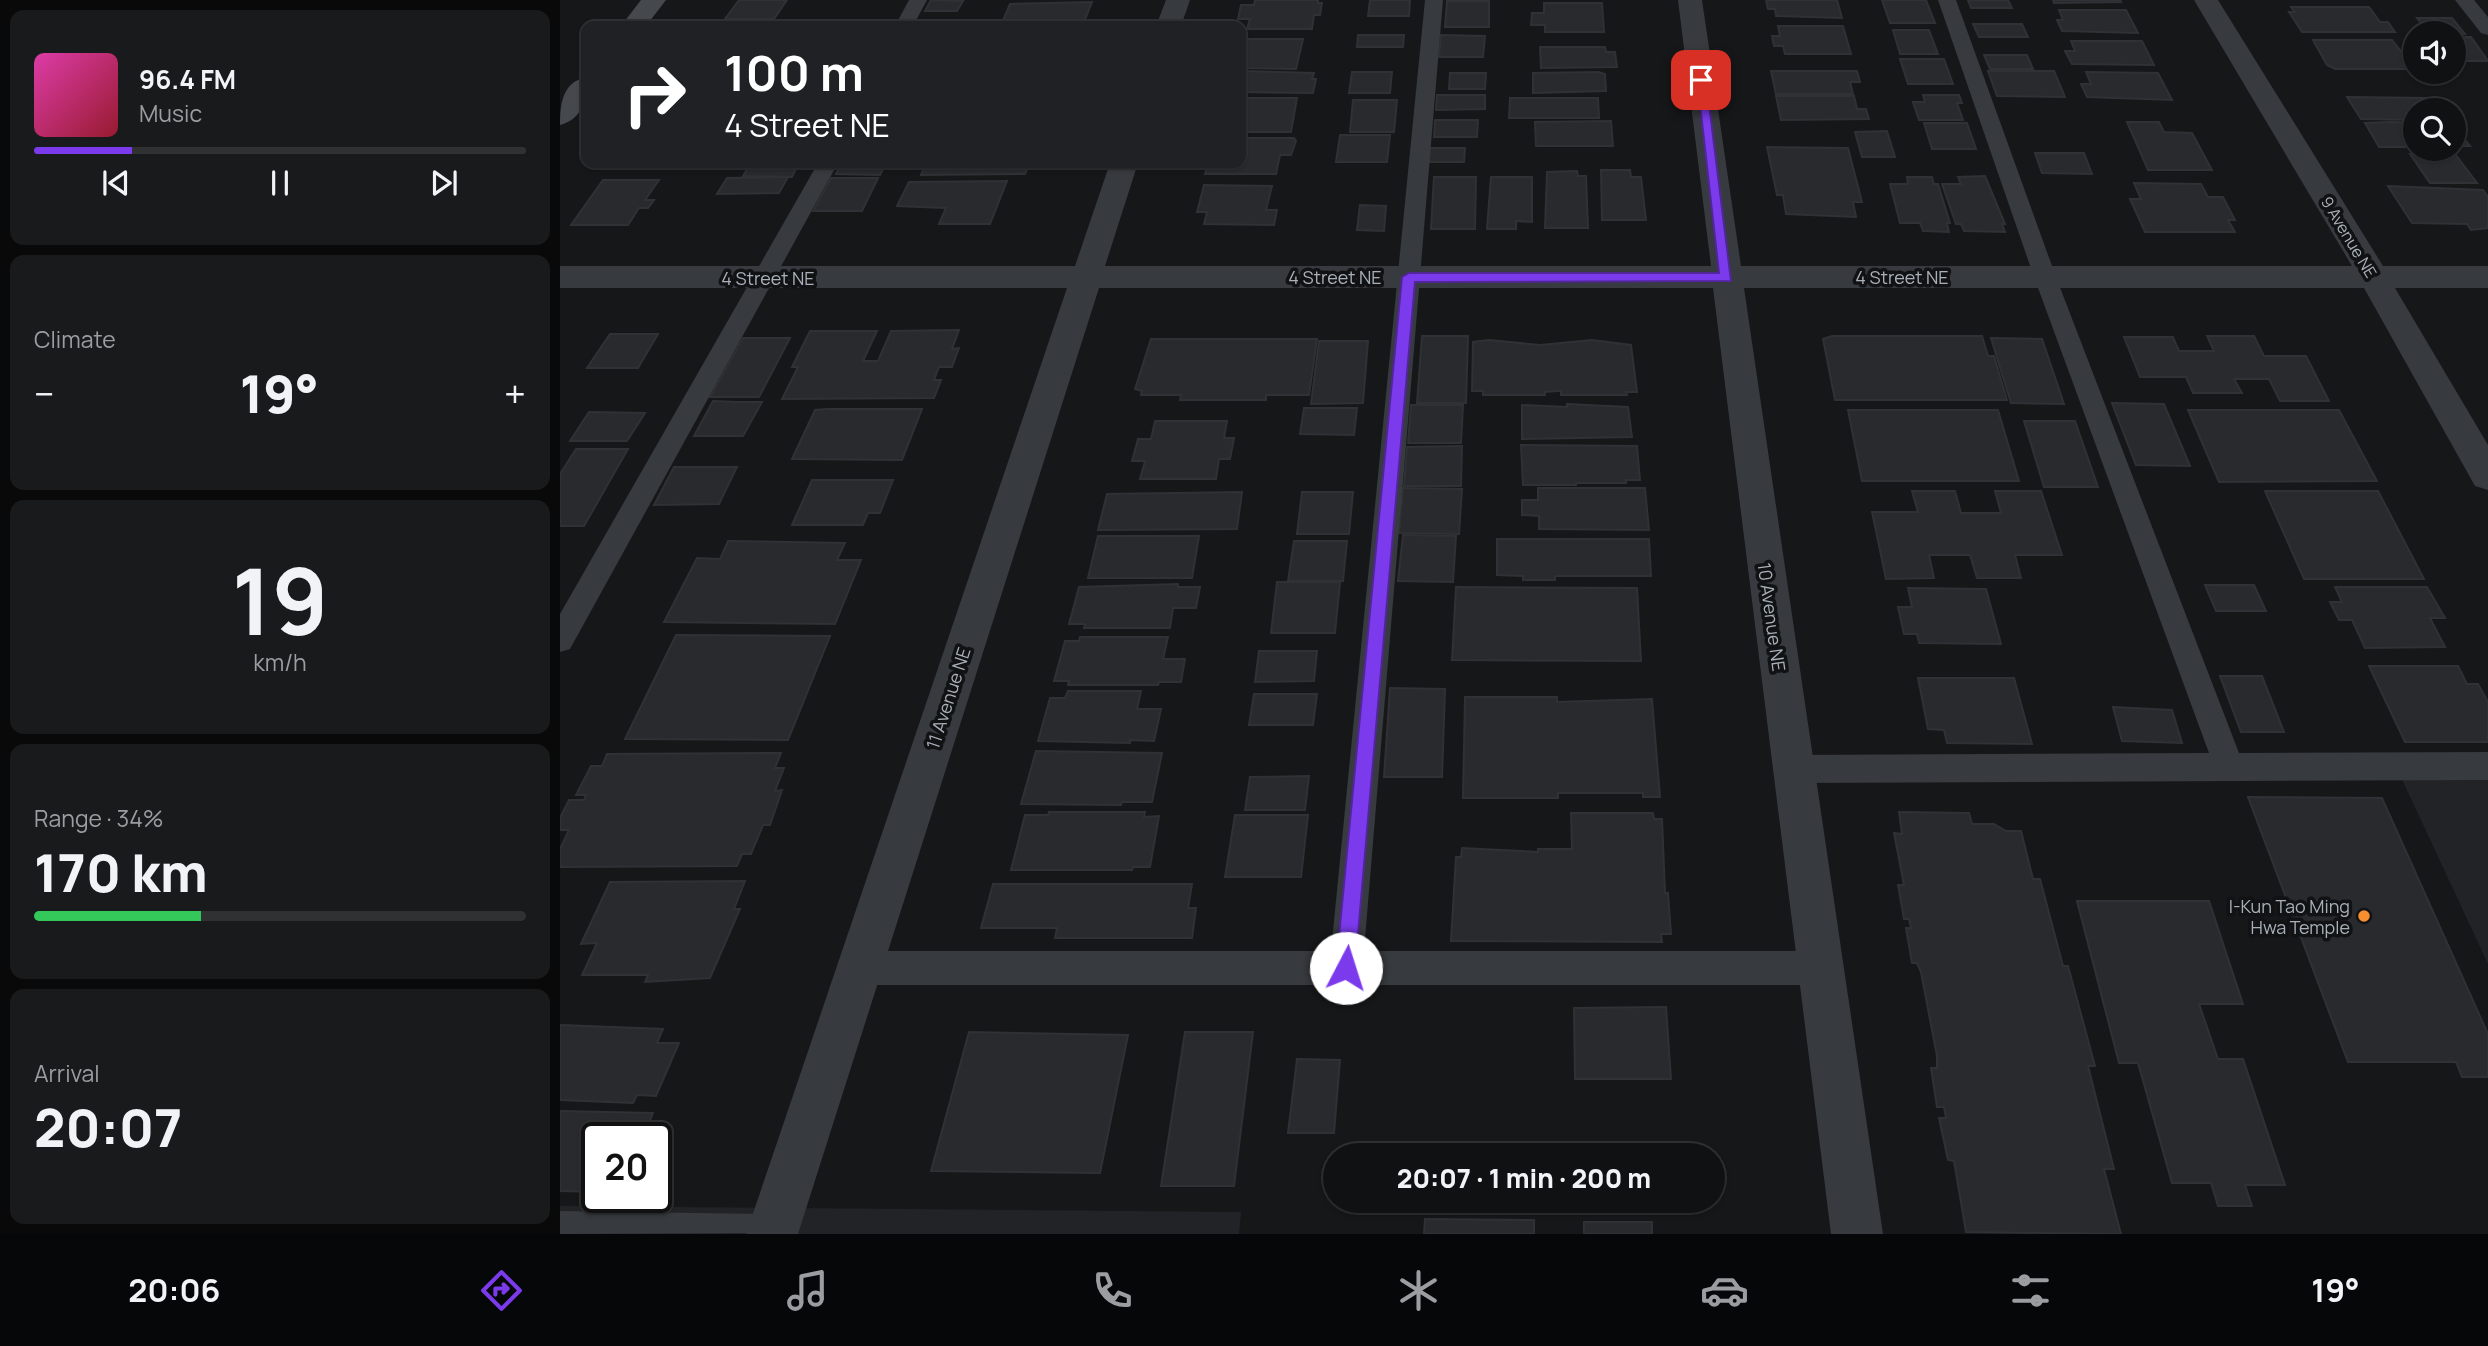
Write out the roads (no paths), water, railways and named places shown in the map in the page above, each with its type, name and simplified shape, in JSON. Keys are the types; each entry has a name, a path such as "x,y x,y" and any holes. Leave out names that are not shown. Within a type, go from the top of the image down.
{"street":[{"path":"637,21 654,0"},
{"path":"1171,21 1178,0"},
{"name":"10 Avenue NE","path":"1690,0 1857,1234"},
{"name":"9 Avenue NE","path":"2206,0 2483,461"},
{"path":"560,117 581,91"},
{"name":"11 Avenue NE","path":"772,1233 1122,168"},
{"name":"4 Street NE","path":"560,277 2488,277"}],"lane":[{"path":"907,21 918,0"},
{"path":"1346,968 1434,0"},
{"path":"1947,0 2045,276 2230,767"},
{"path":"2464,0 2488,29"},
{"path":"560,640 825,168"},
{"path":"1793,769 2488,766"},
{"path":"859,968 1820,968"},
{"path":"560,1230 772,1233"}],"place":[{"name":"I-Kun Tao Ming Hwa Temple","path":"2364,916"}]}
